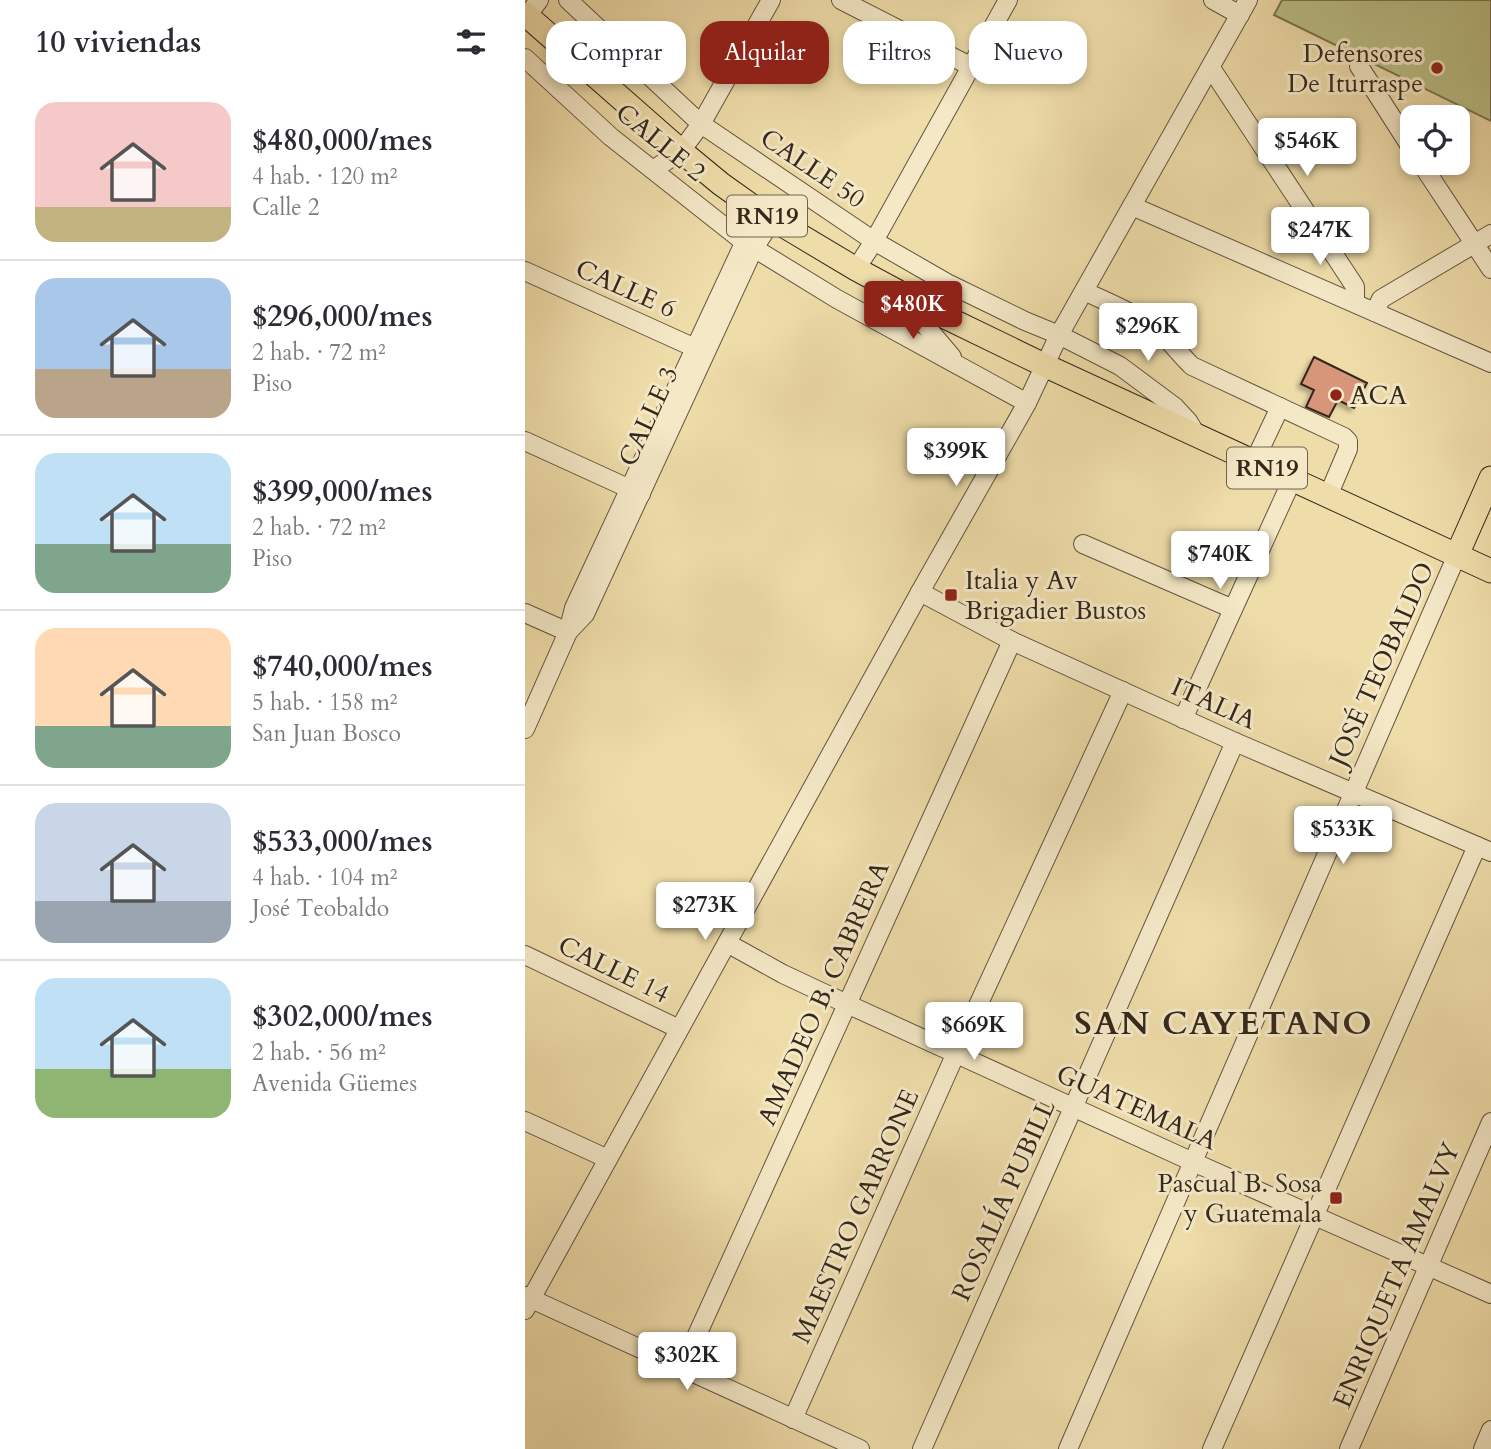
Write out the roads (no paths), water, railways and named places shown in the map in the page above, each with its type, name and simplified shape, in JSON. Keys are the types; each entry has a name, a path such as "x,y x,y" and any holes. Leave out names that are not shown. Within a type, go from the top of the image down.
{"main road":[{"name":"RN19","path":"529,12 681,151 722,184 768,216 856,269 945,317 1044,365 1491,570"},
{"path":"1457,555 1491,478"}],"street":[{"name":"CALLE 50","path":"568,0 701,124 874,240 947,283 1120,366 1175,407 1197,436"},
{"path":"653,170 681,151 701,124 771,0"},
{"path":"841,0 969,64"},
{"path":"997,21 1009,0"},
{"path":"860,1449 682,1368 527,1302 1027,403 1059,335 1244,7 1213,0"},
{"name":"CALLE 2","path":"525,58 611,137 749,245 837,299 1027,403"},
{"path":"1359,66 1400,130"},
{"path":"1211,68 1352,282 1355,287 1355,303"},
{"path":"856,269 969,71"},
{"path":"1429,175 1491,269"},
{"path":"1132,206 1491,363"},
{"name":"CALLE 3","path":"525,729 568,632 574,608 635,491 749,245 768,216"},
{"path":"1375,312 1381,299 1491,234"},
{"name":"CALLE 6","path":"525,271 700,350"},
{"path":"895,290 961,367"},
{"path":"1084,291 1151,325 1192,366 1349,441 1328,496"},
{"path":"1254,463 1280,407"},
{"path":"525,441 635,491"},
{"path":"1183,719 1292,480"},
{"path":"1083,544 1233,609"},
{"name":"JOSÉ TEOBALDO","path":"1068,1449 1457,555"},
{"name":"ITALIA","path":"920,592 1012,641 1183,719 1484,849"},
{"path":"525,613 568,632"},
{"name":"AMADEO B. CABRERA","path":"682,1368 1012,641"},
{"name":"MAESTRO GARRONE","path":"793,1419 956,1053 1123,691"},
{"name":"ROSALÍA PUBILL","path":"922,1449 1235,742"},
{"path":"1212,1449 1484,849"},
{"name":"GUATEMALA","path":"727,943 783,974 847,1004 1491,1294"},
{"name":"CALLE 14","path":"525,955 680,1029"},
{"path":"525,1121 608,1159"},
{"name":"ENRIQUETA AMALVY","path":"1349,1449 1491,1122"},
{"path":"1483,1449 1491,1430"}],"place":[{"name":"Defensores De Iturraspe","path":"1437,68"},
{"name":"ACA","path":"1336,395"},
{"name":"Italia y Av Brigadier Bustos","path":"951,595"},
{"name":"Pascual B. Sosa y Guatemala","path":"1336,1198"}],"district":[{"name":"SAN CAYETANO","path":"1224,1022"}]}
